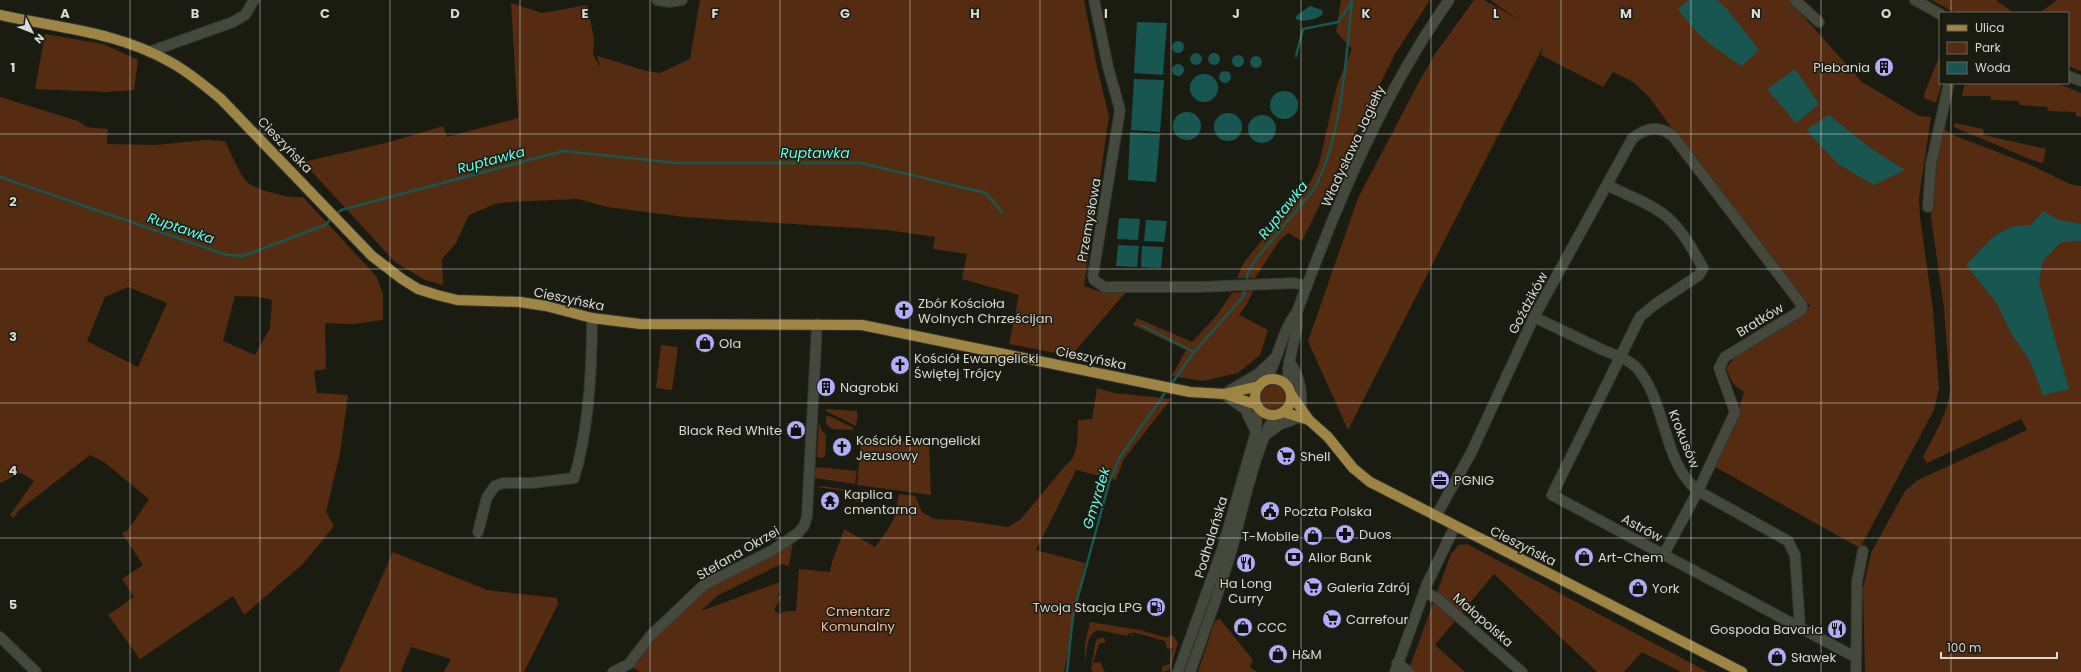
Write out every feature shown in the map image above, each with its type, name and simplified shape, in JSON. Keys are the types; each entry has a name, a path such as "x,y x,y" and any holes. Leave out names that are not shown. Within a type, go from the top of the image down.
{"main road":[{"name":"Cieszyńska","path":"0,15 98,34 150,52 179,67 221,99 385,267 418,289 457,300 520,302 546,306 592,318 640,324 862,325 883,328 1155,385 1183,390 1224,394 1257,406"},
{"path":"1279,380 1290,392 1290,405 1280,414 1267,415 1257,406 1255,395 1262,384 1279,380"},
{"name":"Cieszyńska","path":"1224,394 1262,384"},
{"name":"Cieszyńska","path":"1290,392 1304,415 1324,432 1362,477 1742,672"},
{"name":"Cieszyńska","path":"1280,414 1304,415"}],"street":[{"path":"150,52 172,42 189,39 233,22 245,15 254,0"},
{"path":"657,0 668,2 682,0"},
{"name":"Przemysłowa","path":"1094,0 1108,67 1120,110 1093,275 1094,280 1104,286 1211,287 1241,284 1294,283 1307,286"},
{"name":"Władysława Jagiełły","path":"1262,384 1278,356 1289,322 1297,312 1354,169 1391,94 1449,0"},
{"path":"1795,0 1819,22"},
{"path":"1915,0 1939,13"},
{"path":"2069,76 2081,81"},
{"path":"1928,207 1931,164 1949,84"},
{"name":"Goździków","path":"1436,516 1471,453 1534,318 1632,139 1645,129 1655,128 1666,131"},
{"name":"Bratków","path":"1664,554 1698,492 1735,412 1719,368 1725,356 1802,309 1802,305 1673,136 1666,131"},
{"path":"1607,186 1654,208 1667,217 1691,246 1703,268 1699,275 1654,305 1640,317 1620,358"},
{"name":"Władysława Jagiełły","path":"1290,392 1288,361 1297,326 1297,312"},
{"path":"478,532 487,497 495,486 503,483 532,483 574,478 580,459 588,399 592,357 592,318"},
{"name":"Krokusów","path":"1534,318 1635,366 1652,393 1679,468 1689,484 1698,492 1788,541 1795,555 1800,628"},
{"name":"Stefana Okrzei","path":"612,672 627,668 651,635 704,584 773,550 798,533 804,526 807,516 817,324"},
{"path":"1256,432 1245,409 1224,394 1258,374 1278,356"},
{"name":"Astrów","path":"1620,358 1552,495 1855,657"},
{"path":"1266,435 1279,425 1304,415 1301,386 1297,375 1288,361"},
{"name":"Podhalańska","path":"1178,672 1222,550 1256,432 1257,406"},
{"name":"Podhalańska","path":"1190,672 1224,573 1257,459 1270,424 1280,414"},
{"path":"1409,672 1396,668 1424,592 1455,526"},
{"path":"1856,672 1857,581 1863,551"},
{"name":"Małopolska","path":"1424,592 1437,598 1522,672"},
{"path":"0,637 36,672"}],"green space":[{"path":"700,0 1084,0 1097,67 1109,117 1084,286 1104,293 1125,293 1071,356 1009,344 1019,295 962,279 967,254 933,249 935,237 887,230 685,217 607,207 578,199 495,204 469,215 456,243 442,259 443,285 425,280 395,262 303,162 390,142 443,126 447,137 518,118 511,3 542,13 587,5 594,38 593,55 601,68 597,56 647,71 660,73 690,59"},
{"path":"1341,0 1430,0 1395,54 1302,241 1288,233 1279,241 1255,278 1237,278 1242,266 1249,256 1311,181 1319,164 1337,85 1352,49 1336,32"},
{"path":"1474,0 1484,0 1518,19 1491,0 1789,0 1862,82 1919,116 1931,117 1919,198 1920,217 1933,310 1939,388 1934,410 1860,548 1712,465 1737,415 1744,392 1733,384 1726,368 1739,352 1810,306 1705,173 1649,97 1633,82 1613,72 1603,87 1541,55 1543,47 1348,430 1308,341 1358,198 1435,54"},
{"path":"1931,0 1996,0 2013,12 1954,12"},
{"path":"2057,0 2081,0 2081,71 2069,66 2069,12 2040,12"},
{"path":"45,34 103,44 138,60 134,90 107,92 35,89"},
{"path":"1939,57 1939,84 1942,84 1936,103 1924,98 1924,94"},
{"path":"1965,84 2059,84 2081,93 2081,117 2076,116 2076,112 2047,111 2048,107 2019,105 2019,101 1991,100 1990,96 1962,96"},
{"path":"0,97 78,121 86,127 108,129 107,144 156,145 204,140 225,141 238,169 247,182 258,188 274,193 291,197 303,197 377,277 383,295 383,320 353,324 325,323 326,369 314,371 317,393 348,395 340,453 326,512 334,526 303,564 244,615 233,596 140,659 108,615 134,597 122,579 143,565 122,533 128,530 149,499 105,463 90,455 18,511 14,518 10,515 34,481 21,473 0,483","holes":["128,287 167,303 138,367 87,341 105,297","235,296 260,297 272,300 270,328 255,355 223,341"]},
{"path":"1955,123 1983,129 1984,135 2046,149 2043,163 2032,160 1954,127"},
{"path":"1943,128 1953,135 2026,163 2070,184 2081,186 2081,672 1865,672 1863,589 1871,553 1905,491 1918,480 2027,430 2021,419 1927,463 1923,457 1943,416 1949,398 1950,389 1944,308 1931,217 1931,198"},
{"path":"1253,291 1246,306 1239,315 1268,330 1260,355 1238,373 1203,381 1172,376 1186,350 1133,325 1137,318 1192,342 1217,315 1232,293"},
{"path":"661,345 678,347 672,390 656,388"},
{"path":"1273,384 1282,388 1286,397 1282,406 1273,410 1264,406 1260,397 1264,388"},
{"name":"Cmentarz Komunalny","path":"1097,388 1115,393 1171,399 1124,459 1116,480 1076,470 1036,550 1085,563 1064,672 640,672 631,666 652,639 716,581 793,541 789,566 781,564 717,596 701,611 780,582 778,596 782,596 774,610 779,614 786,611 796,611 799,569 830,572 832,561 844,529 875,547 887,531 894,518 897,511 899,494 915,496 922,512 934,519 960,520 1008,527 1021,519 1070,462 1077,445 1078,420 1092,419"},
{"path":"826,409 856,411 858,413 856,426 826,411"},
{"path":"826,416 854,428 853,430 832,429 826,424"},
{"path":"819,422 821,429 826,435 825,456 822,458 817,457"},
{"path":"861,440 929,443 931,495 857,485"},
{"path":"818,467 857,471 855,484 815,478 815,469"},
{"path":"822,486 859,492 862,494 862,499 857,502 846,491 816,487"},
{"path":"1467,544 1708,672 1681,672 1642,652 1624,672 1597,672 1494,574 1435,645 1465,672 1408,672 1451,554 1459,545"},
{"path":"393,552 487,590 557,598 558,604 524,672 444,672 451,659 411,647 401,672 339,672"},
{"path":"1220,619 1253,660 1250,667 1257,672 1198,672 1215,621"},
{"path":"1090,622 1140,630 1168,638 1170,635 1174,637 1178,643 1170,668 1167,671 1161,672 1163,666 1170,664 1173,648 1167,649 1165,641 1132,632 1133,636 1132,637 1132,634 1129,633 1127,636 1098,630 1094,632 1089,640 1085,665 1085,644"},
{"path":"1103,637 1106,642 1099,644 1093,663 1100,662 1105,672 1093,672 1091,669 1096,640"}],"water":[{"path":"1688,0 1717,0 1727,9 1759,50 1742,66 1723,54 1699,34 1678,9"},
{"path":"1310,6 1322,10 1323,14 1310,20 1302,21 1296,19 1296,16"},
{"path":"1137,22 1167,23 1163,75 1134,73"},
{"path":"1180,41 1183,42 1183,52 1176,53 1173,52 1172,45 1173,42"},
{"path":"1194,53 1198,53 1202,59 1198,65 1194,65 1190,61 1190,57"},
{"path":"1216,53 1219,54 1219,64 1212,65 1209,64 1208,57 1209,54"},
{"path":"1240,55 1243,56 1243,66 1236,67 1233,66 1232,59 1233,56"},
{"path":"1258,56 1261,57 1261,67 1254,68 1251,67 1250,60 1251,57"},
{"path":"1180,64 1183,65 1183,75 1176,76 1173,75 1172,68 1173,65"},
{"path":"1795,69 1819,104 1796,123 1767,89"},
{"path":"1227,71 1230,72 1230,82 1223,83 1220,82 1219,75 1220,72"},
{"path":"1204,74 1214,78 1218,88 1214,98 1204,102 1194,98 1190,88 1194,78"},
{"path":"1134,79 1164,80 1160,132 1131,130"},
{"path":"1284,91 1294,95 1298,105 1294,115 1284,119 1274,115 1270,105 1274,95"},
{"path":"1187,112 1197,116 1201,126 1197,136 1187,140 1177,136 1173,126 1177,116"},
{"path":"1228,113 1238,117 1242,127 1238,137 1228,141 1218,137 1214,127 1218,117"},
{"path":"1262,115 1272,119 1276,129 1272,139 1262,143 1252,139 1248,129 1252,119"},
{"path":"1829,115 1873,150 1905,170 1874,185 1838,164 1806,130"},
{"path":"1130,132 1160,134 1156,182 1128,180"},
{"path":"2044,211 2058,220 2081,224 2081,241 2061,242 2043,261 2039,282 2069,389 2043,395 2030,361 2011,333 1996,302 1966,265 1987,243 2001,232 2010,228 2031,225"},
{"path":"1119,218 1140,219 1138,240 1117,239"},
{"path":"1146,220 1167,221 1164,242 1144,241"},
{"path":"1118,245 1139,246 1137,267 1116,266"},
{"path":"1142,246 1163,247 1161,268 1141,267"}],"waterway":[{"name":"Ruptawka","path":"1247,283 1247,275 1253,263 1314,189 1323,169 1337,122 1345,72 1352,0"},
{"path":"1296,56 1303,29 1338,22 1352,2"},
{"name":"Ruptawka","path":"336,215 341,210 563,151 677,163 861,163 986,193 1002,212"},
{"name":"Ruptawka","path":"0,177 227,255 243,256 325,225 332,218"},
{"name":"Ruptawka","path":"1170,386 1194,352 1243,297 1246,288"},
{"name":"Ruptawka","path":"1141,325 1194,352"},
{"name":"Gmyrdek","path":"1067,672 1073,615 1109,483 1120,457 1167,390"}],"place":[{"name":"Plebania","path":"1884,67"},
{"name":"Zbór Kościoła Wolnych Chrześcijan","path":"904,310"},
{"name":"Ola","path":"705,343"},
{"name":"Kościół Ewangelicki Świętej Trójcy","path":"900,365"},
{"name":"Nagrobki","path":"826,387"},
{"name":"Black Red White","path":"796,430"},
{"name":"Kościół Ewangelicki Jezusowy","path":"842,447"},
{"name":"Shell","path":"1286,456"},
{"name":"PGNiG","path":"1440,480"},
{"name":"Kaplica cmentarna","path":"830,501"},
{"name":"Poczta Polska","path":"1270,511"},
{"name":"Duos","path":"1345,534"},
{"name":"T-Mobile","path":"1313,536"},
{"name":"Alior Bank","path":"1294,557"},
{"name":"Art-Chem","path":"1584,557"},
{"name":"Ha Long Curry","path":"1246,563"},
{"name":"Galeria Zdrój","path":"1313,587"},
{"name":"York","path":"1638,588"},
{"name":"Twoja Stacja LPG","path":"1156,607"},
{"name":"Carrefour","path":"1332,619"},
{"name":"CCC","path":"1243,627"},
{"name":"Gospoda Bavaria","path":"1837,629"},
{"name":"H&M","path":"1278,654"},
{"name":"Sławek","path":"1777,657"}]}
